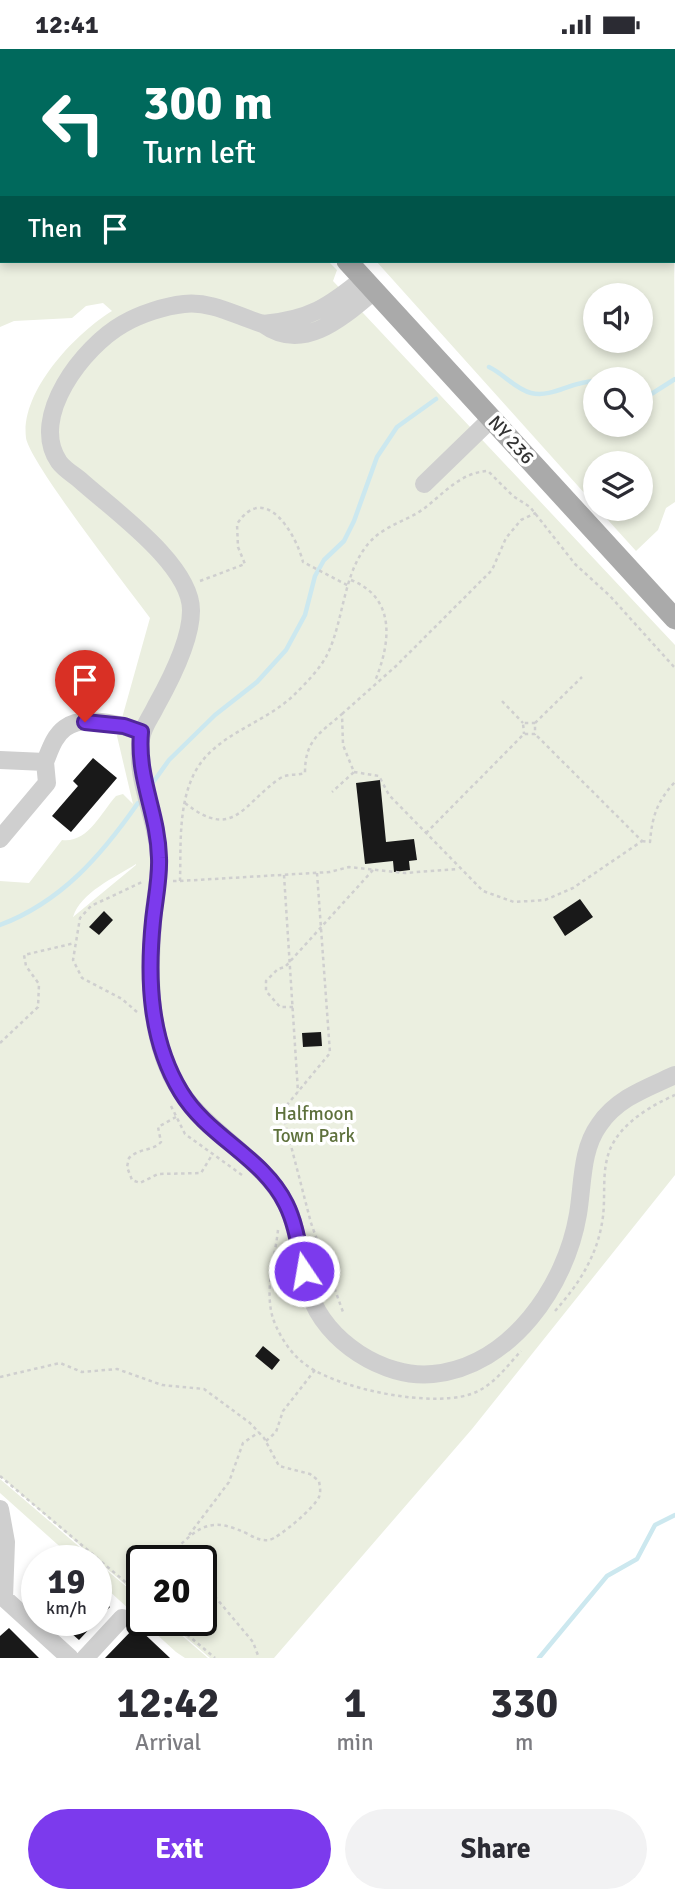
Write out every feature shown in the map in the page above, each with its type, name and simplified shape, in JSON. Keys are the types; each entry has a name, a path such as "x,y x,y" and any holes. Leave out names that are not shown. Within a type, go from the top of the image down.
{"main road":[{"name":"NY 236","path":"350,263 675,619"}],"street":[{"path":"369,284 305,317 263,324 238,317 211,304 181,304 122,324 82,361 64,386 51,412 52,439 59,461 162,552 184,587 192,609 182,648 169,682 141,732 139,761 155,826 159,859 150,983 155,1023 171,1075 183,1095 210,1127 275,1186 294,1223 307,1287 317,1310 349,1346 381,1366 417,1374 454,1370 475,1363 512,1337 543,1299 561,1271 573,1238 587,1151 596,1128 624,1099 675,1075"},
{"path":"424,484 492,418"},
{"path":"0,839 47,783 45,762 54,741 66,727 85,722 124,726 141,732"},
{"path":"0,760 45,762"},
{"path":"0,1509 6,1542 2,1601 70,1658"},
{"path":"85,1658 122,1618"}],"path":[{"path":"180,881 184,803 196,770 219,744 273,712 294,695 328,654 357,560 380,533 422,510 474,472 488,471 536,513 575,563 610,596 675,668"},
{"path":"184,587 245,564 236,534 237,524 250,510 260,508 283,520 296,539 303,562 349,586"},
{"path":"184,803 203,818 217,821 243,813 278,779 305,773 304,761 310,745 492,569 506,538 520,520 536,513"},
{"path":"351,580 375,594 386,620 385,647 374,684"},
{"path":"523,723 535,723 582,677"},
{"path":"502,701 523,723 524,734"},
{"path":"342,714 342,745 354,772"},
{"path":"535,723 535,734 642,841 650,842 652,819 662,796 675,782"},
{"path":"426,833 524,734 535,734"},
{"path":"332,792 354,772"},
{"path":"354,772 379,776 389,795 483,891 496,898 514,902 545,900 594,876 642,841"},
{"path":"141,1016 122,999 82,978 74,960 80,918 91,905 124,888 144,881 317,873 349,867 405,873 461,869"},
{"path":"293,1007 280,1007 267,991 266,981 290,961 373,870"},
{"path":"317,873 330,1053 282,1111 311,1223 342,1312"},
{"path":"284,875 298,1092"},
{"path":"0,1043 38,1007 39,984 22,958 35,952 75,943"},
{"path":"552,1315 579,1284 591,1259 602,1223 607,1160 612,1144 642,1113 675,1095"},
{"path":"169,1103 185,1135 243,1176"},
{"path":"176,1117 158,1127 161,1142 157,1147 146,1147 130,1158 127,1167 132,1180 140,1183 168,1172 201,1173 212,1155"},
{"path":"279,1225 268,1287 272,1316 284,1339 300,1360 315,1370 350,1385 414,1398 460,1398 480,1391 526,1345"},
{"path":"0,1377 60,1363 82,1372 117,1369 162,1385 204,1389 259,1432 279,1466 310,1474 319,1481 319,1496 315,1504 270,1540 257,1539 230,1526 218,1524 199,1528 186,1539"},
{"path":"266,1441 276,1432 283,1411 315,1370"},
{"path":"181,1545 229,1482 243,1443 259,1432"},
{"path":"0,1476 126,1582"},
{"path":"217,1599 253,1642 259,1658"},
{"path":"189,1636 215,1658"}],"green space":[{"name":"Halfmoon Town Park","path":"0,263 330,263 337,270 333,281 675,645 675,1175 472,1429 274,1658 210,1658 184,1636 217,1636 217,1545 126,1545 126,1585 112,1573 112,1545 80,1545 0,1476 0,881 29,883 62,840 71,840 86,832 116,796 123,794 133,804 117,736 150,618 61,498 26,438 26,420 32,401 53,365 67,348 112,311 103,303 86,306 72,318 14,321 0,327","holes":["136,864 73,917 77,908 91,893"]},
{"path":"378,263 674,263 675,502 666,508 658,530 636,551 609,521 653,521 653,451 583,451 583,492"},
{"path":"0,1479 77,1545 58,1545 0,1493"},
{"path":"112,1575 126,1586 126,1606 112,1594"},
{"path":"158,1636 182,1636 208,1658 185,1658"}],"building":[{"path":"93,758 117,778 71,832 52,816 78,786 73,781"},
{"path":"380,780 386,842 414,839 417,860 409,861 410,870 394,872 393,861 365,864 356,783"},
{"path":"580,899 593,917 565,936 553,917"},
{"path":"104,911 113,920 99,935 89,927"},
{"path":"321,1032 322,1046 303,1047 302,1033"},
{"path":"263,1346 280,1360 272,1370 255,1356"},
{"path":"9,1628 39,1658 0,1658 0,1636"},
{"path":"126,1636 147,1636 170,1658 105,1658"}],"waterway":[{"path":"489,367 531,393 547,393 583,383"},
{"path":"653,393 675,379"},
{"path":"154,781 169,760 215,715 257,682 286,650 305,615 315,576 324,560 344,541 354,521 377,457 397,427 436,399"},
{"path":"0,925 42,904 78,875 138,803"},
{"path":"539,1658 607,1576 637,1559 655,1525 675,1515"}],"route":[{"path":"85,722 124,726 141,732 139,761 155,826 159,859 150,983 162,1053 171,1075 194,1110 275,1186 294,1223 304,1271"}]}
